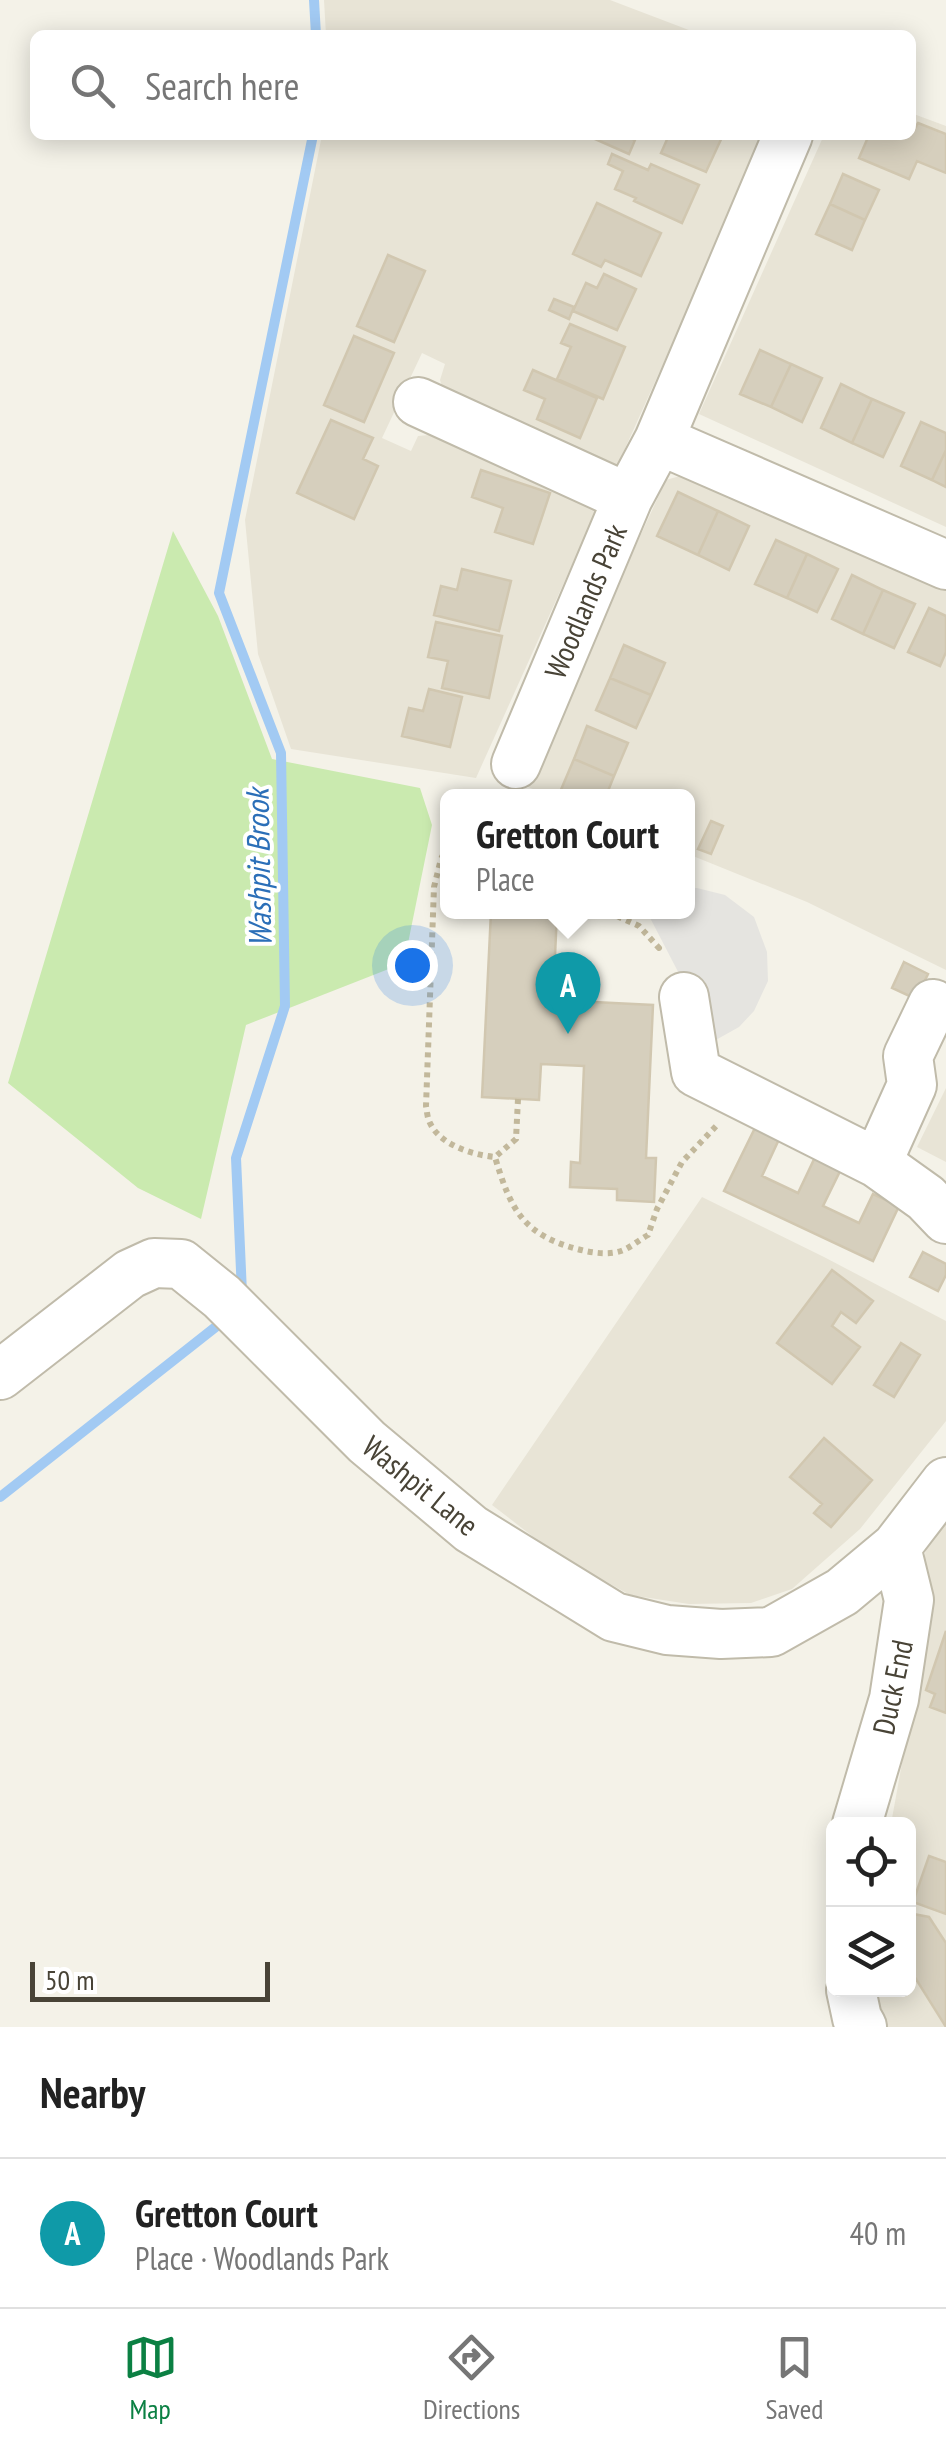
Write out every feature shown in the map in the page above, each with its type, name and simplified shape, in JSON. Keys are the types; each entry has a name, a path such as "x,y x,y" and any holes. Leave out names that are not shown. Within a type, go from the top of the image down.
{"street":[{"name":"Woodlands Park","path":"516,764 786,140"},
{"path":"416,404 628,498"},
{"path":"659,440 946,565"},
{"path":"684,997 696,1072 876,1163 926,1198 946,1220"},
{"path":"876,1163 912,1085 908,1056 934,1004"},
{"name":"Washpit Lane","path":"0,1376 130,1274 154,1263 181,1264 367,1442 471,1529 614,1617 667,1630 771,1632 842,1592 896,1548 945,1485"},
{"name":"Duck End","path":"859,1817 894,1699 909,1600 896,1548"},
{"path":"852,1997 862,2027"}],"path":[{"path":"440,863 434,888 426,1106 430,1124 441,1136 476,1155 495,1157 516,1138 518,1099"},
{"path":"624,919 639,926 660,948 655,947"},
{"path":"495,1157 503,1184 534,1232 591,1253 618,1252 648,1235 657,1208 682,1162 746,1096"}],"shaded area":[{"path":"324,0 610,0 689,30 326,30"},
{"path":"916,115 946,126 946,527 699,414 822,140 916,140"},
{"path":"321,140 764,140 614,473 446,399 440,380 445,364 422,353 382,438 411,451 418,436 440,434 599,505 476,778 291,749 258,654 245,520"},
{"path":"694,472 946,586 946,970 807,902 695,857 695,789 525,786 666,480"},
{"path":"695,888 725,895 754,917 767,952 768,981 754,1011 739,1027 714,1041 651,919 695,919"},
{"path":"946,1088 946,1162 917,1147"},
{"path":"702,1197 946,1321 946,1421 860,1529 792,1589 751,1603 689,1604 630,1595 553,1552 492,1505"},
{"path":"946,1510 946,2027 883,2027 875,1997 916,1997 916,1817 892,1817 915,1691 926,1542"}],"green space":[{"path":"173,531 218,616 272,759 420,788 432,825 404,963 246,1025 201,1219 138,1188 8,1083"}],"building":[{"path":"918,123 946,134 946,173 917,161 909,179 859,158 867,140 916,140"},
{"path":"597,140 635,140 629,154"},
{"path":"667,140 721,140 706,172 661,153"},
{"path":"612,154 648,170 651,164 699,185 682,223 615,189 623,171 608,164"},
{"path":"843,174 879,190 865,220 830,204"},
{"path":"597,203 661,233 641,276 605,260 601,267 573,254"},
{"path":"830,204 865,220 852,250 816,234"},
{"path":"388,255 425,271 394,342 357,326"},
{"path":"604,274 636,289 617,330 573,311 586,283 597,288"},
{"path":"554,299 574,307 569,319 549,310"},
{"path":"570,324 625,347 603,399 557,379 571,347 561,343"},
{"path":"354,336 394,353 364,422 324,405"},
{"path":"760,350 791,364 771,407 740,394"},
{"path":"791,364 822,378 802,422 771,407"},
{"path":"533,370 597,398 580,438 537,419 545,399 524,390"},
{"path":"841,384 872,399 852,443 821,428"},
{"path":"872,399 904,413 883,457 852,443"},
{"path":"331,420 373,438 363,459 378,466 354,519 297,493"},
{"path":"921,422 946,433 946,450 932,480 901,466"},
{"path":"946,450 946,487 932,480"},
{"path":"481,470 550,493 533,544 495,532 503,508 472,497"},
{"path":"678,492 718,511 698,555 657,536"},
{"path":"718,511 749,526 729,570 698,555"},
{"path":"776,540 807,554 787,598 755,584"},
{"path":"807,554 838,569 817,612 787,598"},
{"path":"462,569 511,581 499,631 434,615 441,586 457,590"},
{"path":"852,575 883,590 863,634 832,619"},
{"path":"883,590 915,604 894,648 863,634"},
{"path":"929,608 946,616 946,652 940,666 908,652"},
{"path":"436,622 502,636 489,698 442,688 448,661 428,657"},
{"path":"624,645 665,663 651,695 610,678"},
{"path":"610,678 651,695 636,728 596,710"},
{"path":"429,689 462,697 450,747 402,736 409,708 423,711"},
{"path":"587,726 628,743 614,776 574,759"},
{"path":"574,759 614,776 609,789 561,789"},
{"path":"711,821 723,826 711,854 698,849"},
{"path":"491,919 557,919 553,1000 653,1005 646,1158 656,1158 654,1202 617,1200 617,1189 570,1187 571,1162 580,1163 584,1066 541,1064 539,1100 482,1097"},
{"path":"904,962 928,974 916,999 892,988"},
{"path":"756,1126 780,1137 762,1176 798,1193 818,1151 844,1163 823,1206 859,1223 873,1194 899,1206 873,1261 724,1191"},
{"path":"923,1252 946,1264 946,1275 938,1291 910,1277"},
{"path":"832,1270 873,1301 856,1323 841,1312 832,1326 860,1347 832,1384 777,1343"},
{"path":"901,1343 920,1355 894,1397 874,1385"},
{"path":"824,1438 872,1480 831,1527 814,1513 822,1504 790,1477"},
{"path":"946,1631 946,1713 930,1707 935,1694 926,1690"},
{"path":"929,1856 946,1862 946,1914 916,1903"},
{"path":"916,1915 929,1917 946,1943 946,2027 916,1979"}],"waterway":[{"name":"Washpit Brook","path":"314,0 316,30"},
{"name":"Washpit Brook","path":"242,1293 236,1158 285,1006 281,753 219,593 312,140"},
{"name":"Washpit Brook","path":"0,1497 227,1318"}],"place":[{"name":"Gretton Court","path":"568,1034"}]}
